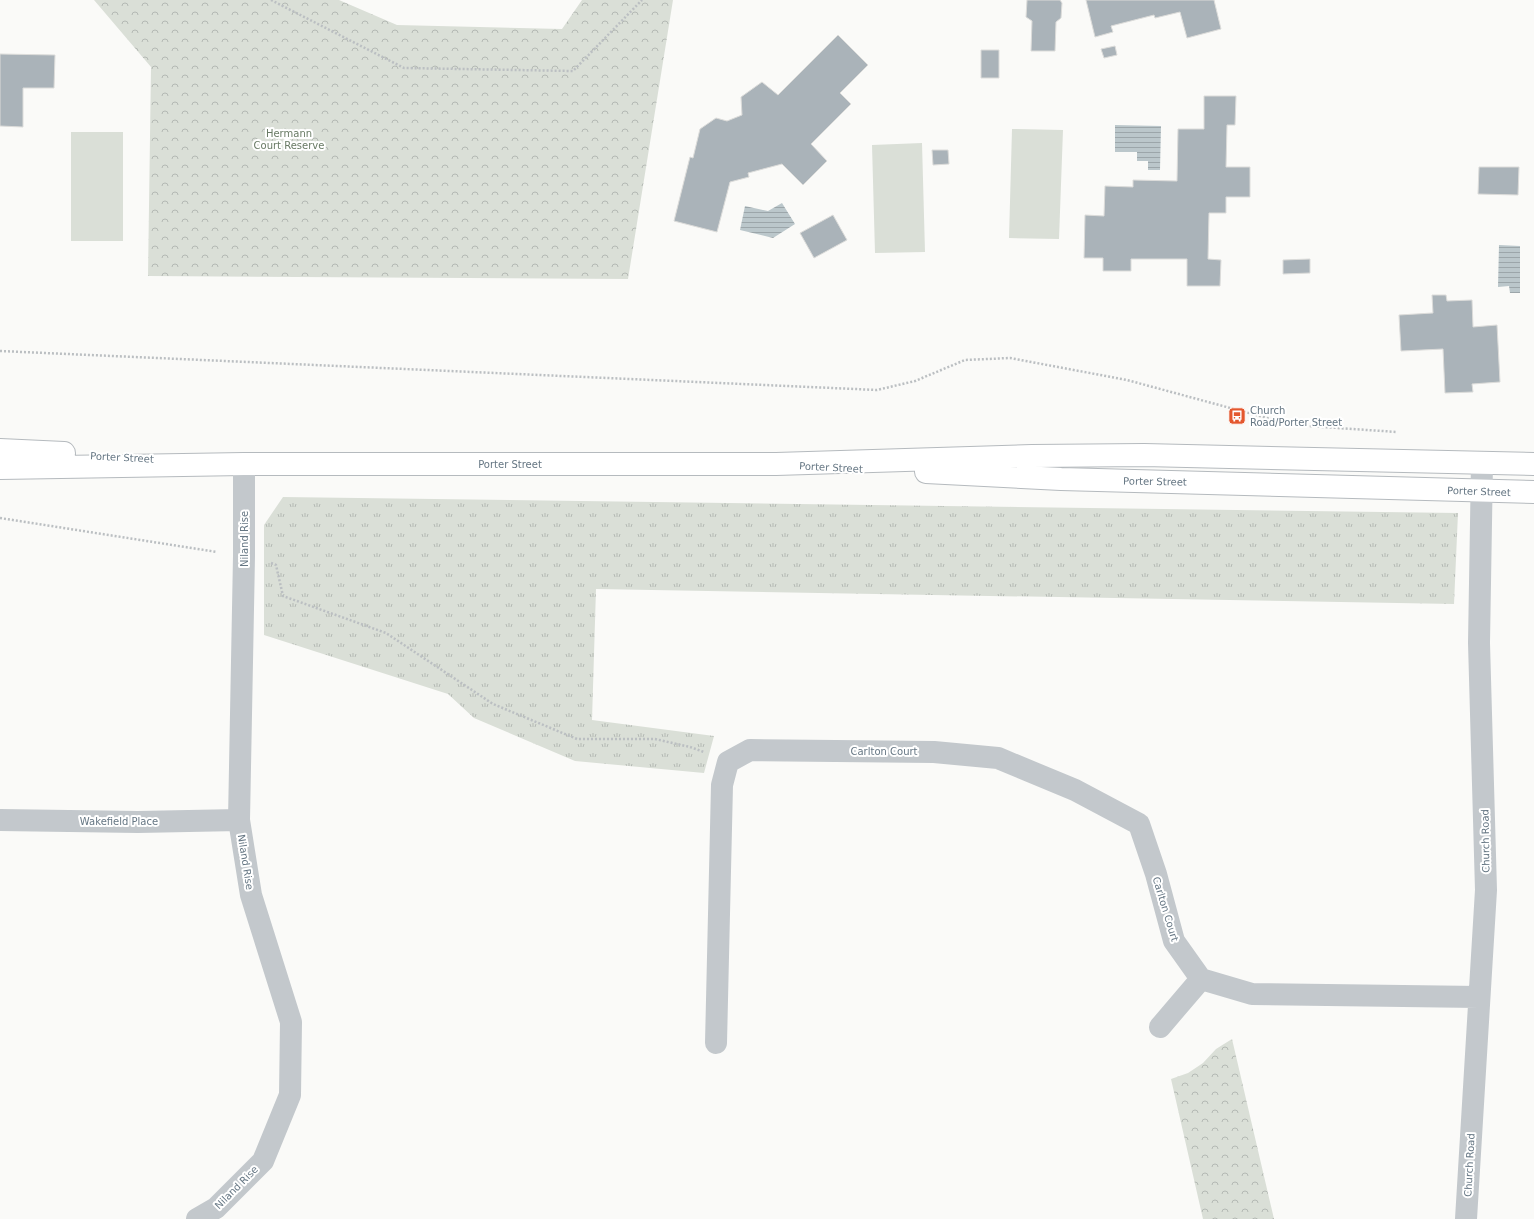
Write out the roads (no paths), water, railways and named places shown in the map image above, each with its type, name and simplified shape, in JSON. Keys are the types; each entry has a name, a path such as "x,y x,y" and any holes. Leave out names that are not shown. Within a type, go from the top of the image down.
{"main road":[{"name":"Porter Street","path":"0,450 244,464"},
{"name":"Porter Street","path":"0,468 244,464 776,464 1144,454 1534,464"},
{"name":"Porter Street","path":"776,464 1061,479 1534,492"}],"street":[{"name":"Church Road","path":"1466,1219 1486,890 1480,643 1482,463"},
{"name":"Niland Rise","path":"197,1219 216,1208 263,1161 290,1095 291,1022 251,895 238,820 244,556 244,464"},
{"name":"Carlton Court","path":"716,1042 722,785 728,762 750,750 934,752 998,758 1075,790 1139,824 1156,874 1174,941 1201,979"},
{"name":"Wakefield Place","path":"0,820 138,822 238,820"},
{"path":"1160,1027 1201,979 1252,994 1479,997"}],"place":[{"name":"Church Road/Porter Street","path":"1237,416"}],"park label":[{"name":"Hermann Court Reserve","path":"289,138"}]}
